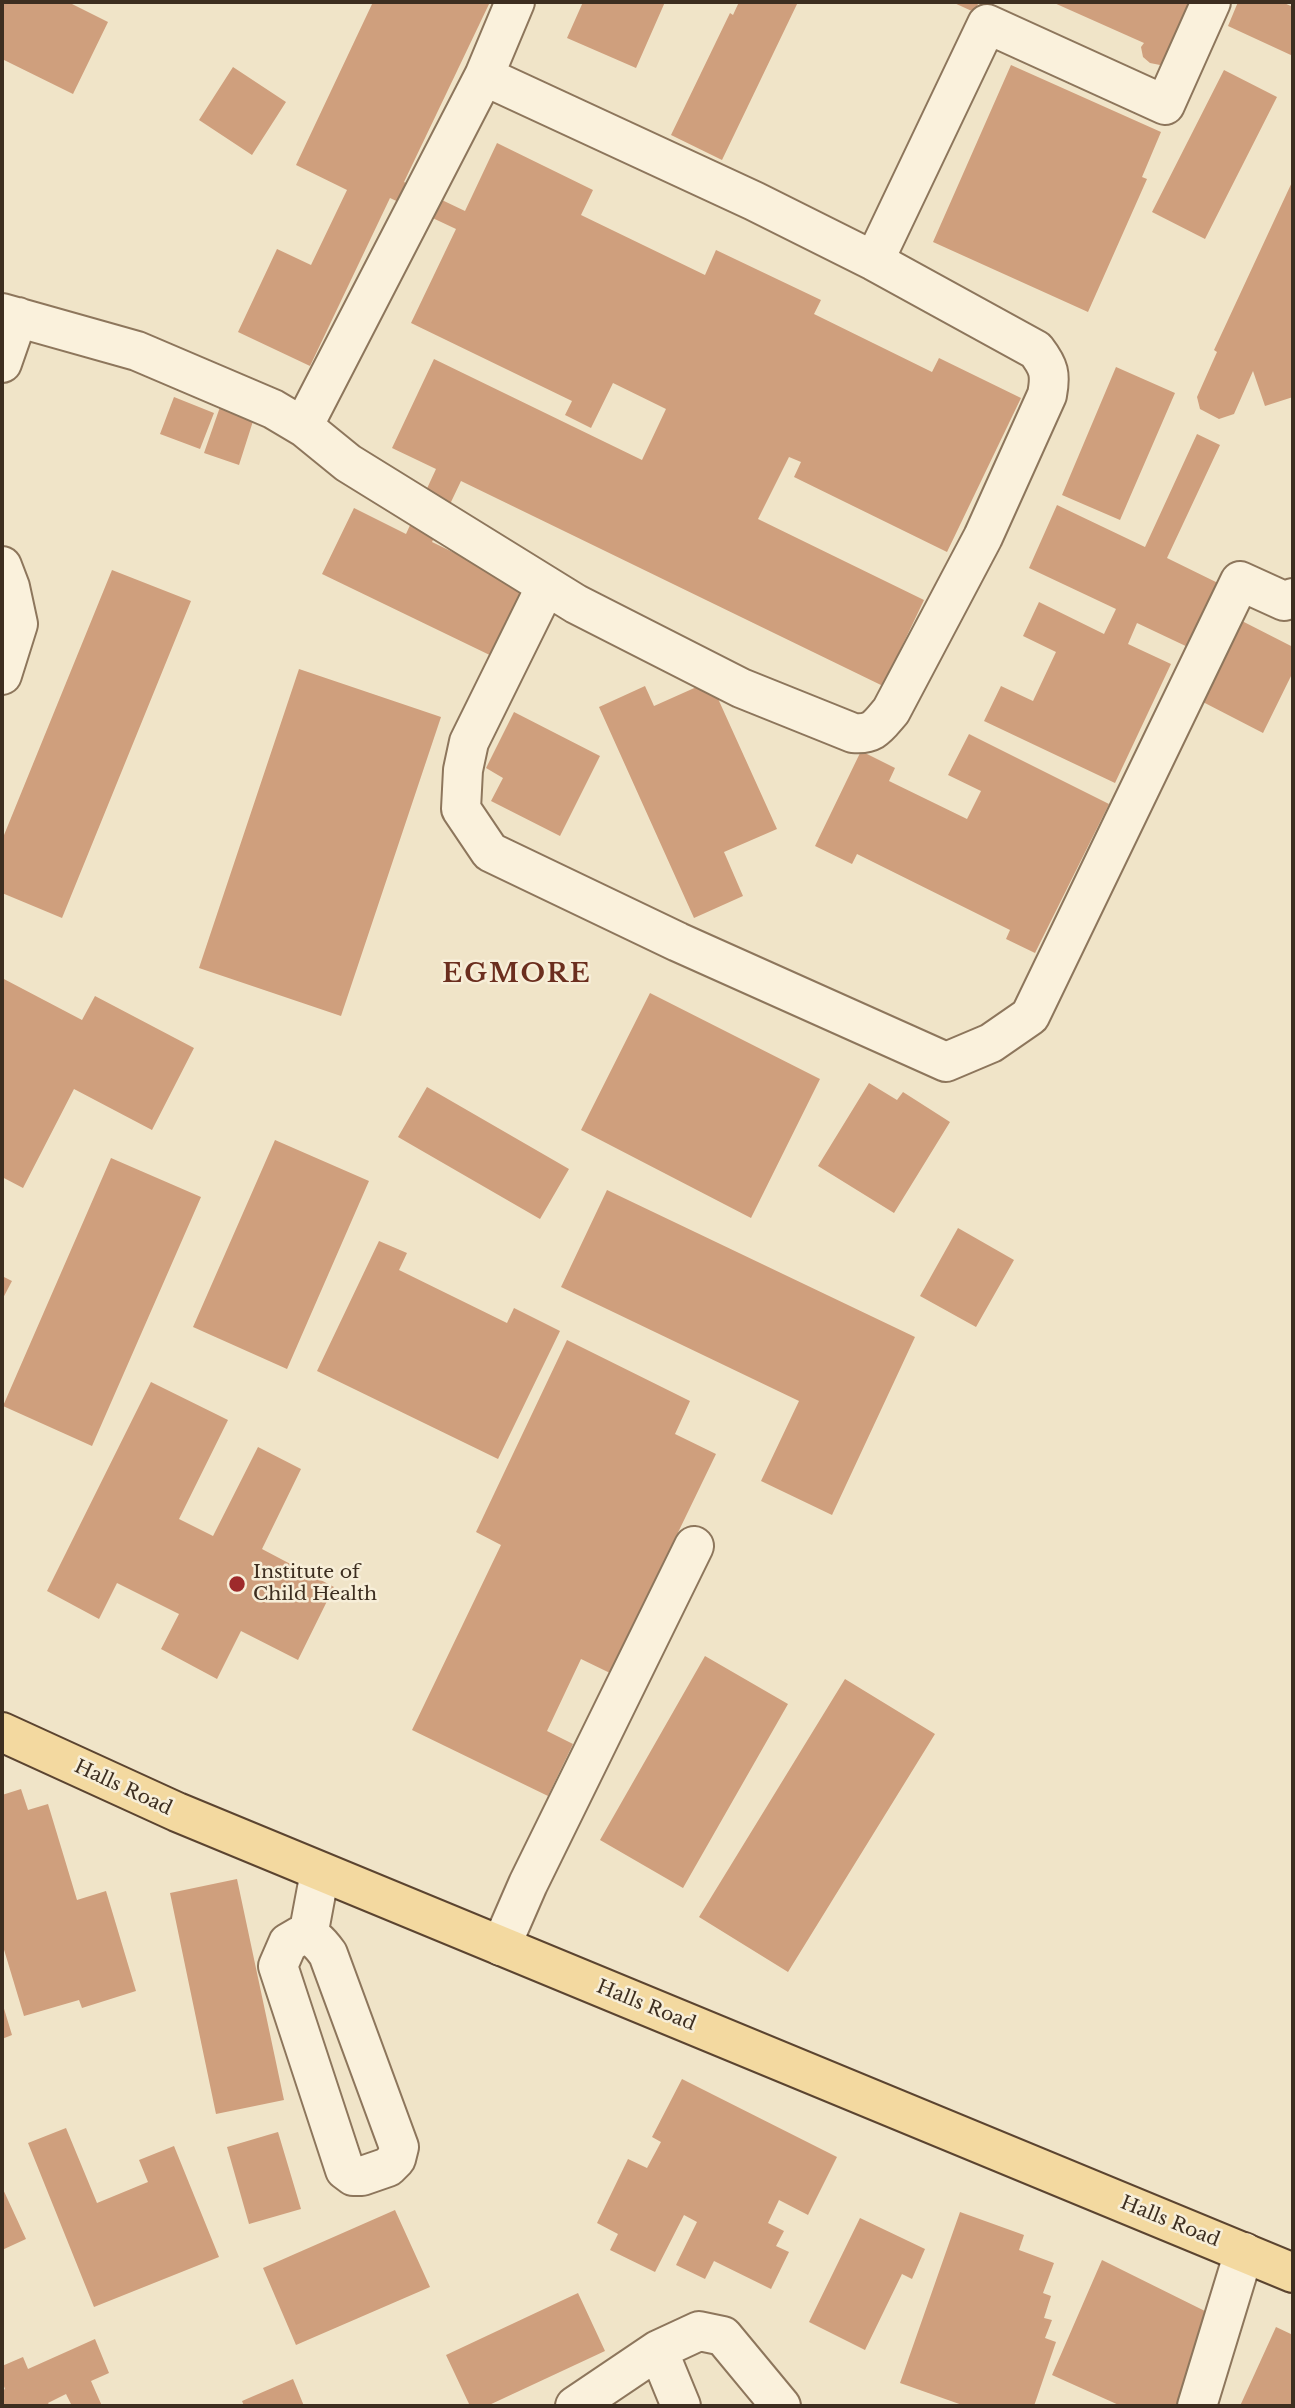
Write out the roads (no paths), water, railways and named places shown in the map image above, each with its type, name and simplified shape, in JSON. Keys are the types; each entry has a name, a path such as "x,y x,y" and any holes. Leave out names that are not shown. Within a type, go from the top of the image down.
{"main road":[{"name":"Halls Road","path":"2,1732 177,1812 320,1872 1293,2273"}],"street":[{"path":"305,428 484,76 514,2"},
{"path":"874,261 987,24 1165,105 1211,2"},
{"path":"2,363 10,315 137,351 273,409 305,428 348,463 576,604 741,688 853,733 866,734 878,727 891,711 983,537 1047,395 1047,364 1036,350 874,261 754,201 484,76"},
{"path":"2,566 10,587 10,621 2,675"},
{"path":"546,586 469,742 463,770 461,809 490,852 678,942 946,1062 991,1043 1030,1016 1240,581 1284,601 1293,597"},
{"path":"501,1946 527,1884 694,1546"},
{"path":"308,1936 320,1872"},
{"path":"300,1936 308,1936 318,1942 328,1954 399,2147 396,2159 388,2167 362,2176 353,2176 345,2170 278,1966 288,1943 300,1936"},
{"path":"1197,2406 1244,2252"},
{"path":"575,2406 657,2350 699,2332 723,2336 781,2406"},
{"path":"657,2350 681,2406"}],"place":[{"name":"Institute of Child Health","path":"237,1584"}],"district":[{"name":"EGMORE","path":"517,975"}]}
